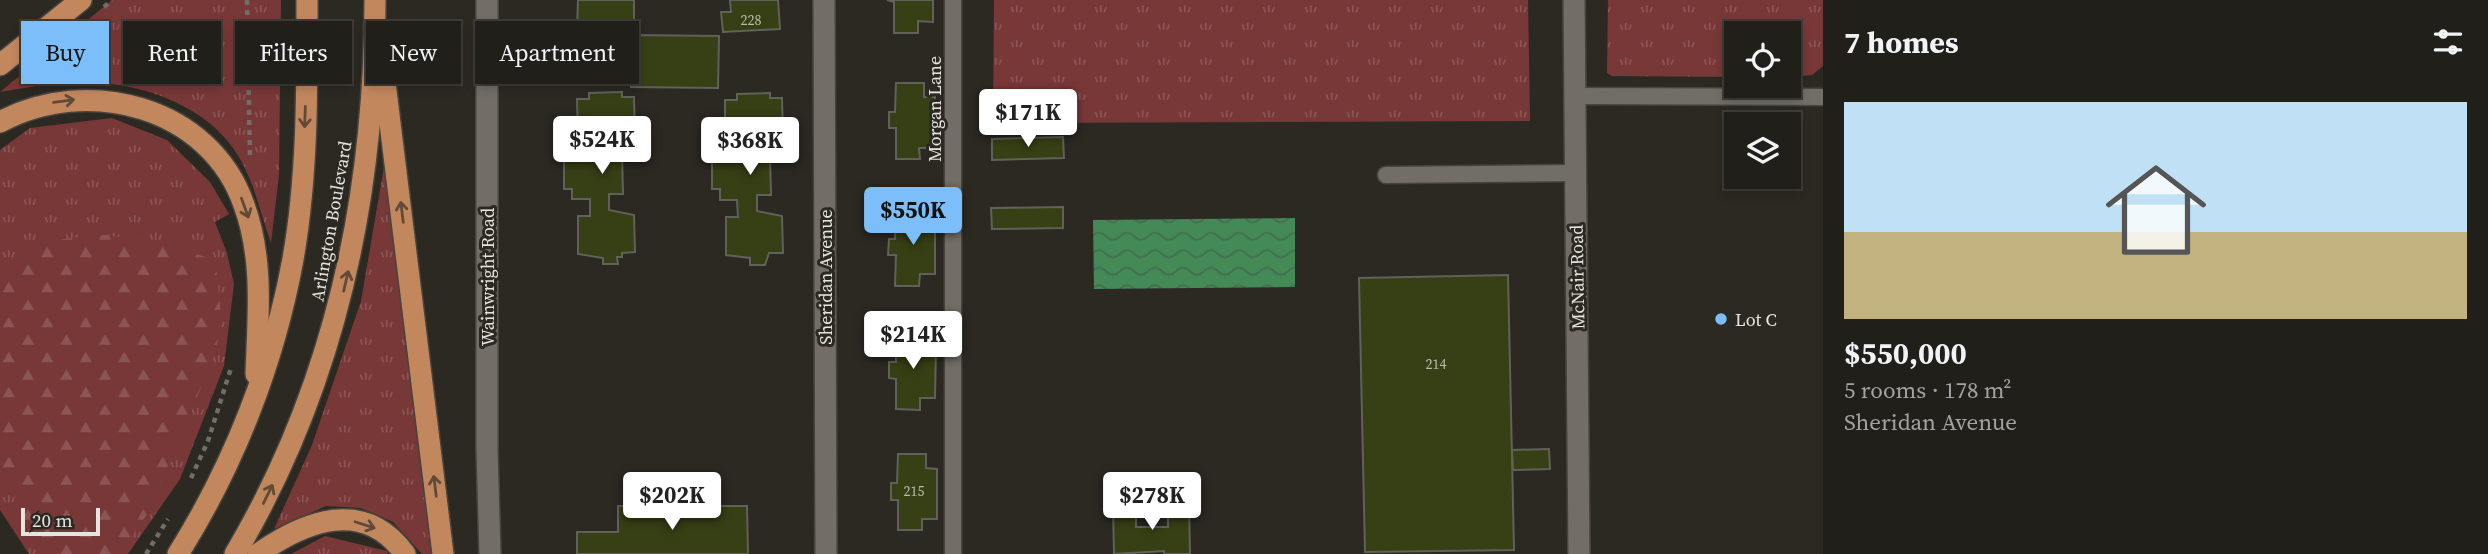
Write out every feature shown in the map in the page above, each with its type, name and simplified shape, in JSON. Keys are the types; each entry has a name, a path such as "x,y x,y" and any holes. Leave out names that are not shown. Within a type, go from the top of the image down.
{"highway":[{"path":"0,65 80,0"},
{"name":"Arlington Boulevard","path":"178,554 225,469 255,400 283,305 304,166 307,0"},
{"path":"375,6 395,144 443,554"},
{"name":"Arlington Boulevard","path":"235,554 289,449 338,313 367,161 375,6"},
{"path":"0,122 20,112 66,100 114,101 161,116 181,127 213,152 244,202 256,256 258,294 255,400"},
{"path":"258,554 295,529 333,520 368,524 387,534 405,554"}],"street":[{"name":"Wainwright Road","path":"487,0 487,450 490,554"},
{"name":"Sheridan Avenue","path":"824,0 826,554"},
{"name":"McNair Road","path":"1574,0 1579,554"}],"lane":[{"name":"Morgan Lane","path":"953,0 953,554"},
{"path":"1575,96 1823,97"},
{"path":"1386,175 1576,173"}],"path":[{"path":"247,0 250,171"},
{"path":"188,485 208,441 234,358"},
{"path":"146,554 176,508"}],"green space":[{"path":"112,0 281,0 281,21 235,21 235,84 280,84 279,175 271,243 244,167 224,137 184,106 135,88 109,84 109,21 86,21"},
{"path":"994,0 1528,0 1530,121 993,123"},
{"path":"1608,0 1823,0 1823,66 1812,75 1801,76 1801,21 1724,21 1724,77 1612,76 1607,73"},
{"path":"21,75 21,84 52,84 0,92"},
{"path":"112,118 167,140 210,182 229,214 215,222 227,253 234,284 224,366 180,479 128,554 29,554 0,510 0,150 30,128"},
{"path":"386,155 431,554 422,554 393,522 361,508 326,506 274,529 312,445 361,301"},
{"path":"105,235 155,242 209,258 217,273 221,316 216,352 148,513 119,554 42,554 0,468 0,277 34,247 59,240"},
{"path":"325,536 387,551 388,554 291,554"}],"water":[{"path":"1295,218 1295,287 1094,289 1093,220"}],"building":[{"path":"578,0 634,0 634,21 577,21"},
{"path":"730,0 778,0 780,29 723,32 721,12 731,12"},
{"path":"887,0 933,0 933,22 918,21 918,33 894,33 894,2"},
{"path":"639,35 719,36 718,88 631,87 631,84 639,84"},
{"path":"896,83 924,83 924,97 935,97 935,148 919,148 920,159 896,159 896,128 889,128 889,112 895,112"},
{"path":"622,92 622,97 634,97 635,136 609,140 609,156 622,156 623,194 609,194 609,210 634,215 635,252 622,253 622,257 617,257 618,264 603,264 603,258 578,254 578,216 590,216 590,199 572,199 572,189 564,189 564,157 589,153 589,136 578,136 577,99 589,99 589,93"},
{"path":"770,93 770,98 782,98 783,136 757,141 757,157 770,157 771,195 757,195 757,211 782,216 783,253 769,253 765,265 750,265 750,258 726,255 726,217 738,217 737,200 720,200 720,189 712,189 712,158 737,153 737,137 725,137 725,100 737,100 737,94"},
{"path":"1063,137 1064,158 992,160 992,139"},
{"path":"1063,207 1063,228 992,229 991,208"},
{"path":"896,209 924,210 924,224 935,224 935,274 920,274 919,286 895,286 896,255 888,255 889,239 895,239"},
{"path":"1508,275 1514,550 1365,552 1359,278"},
{"path":"896,333 924,334 924,347 936,347 935,398 920,398 920,410 896,409 896,379 889,378 889,362 896,362"},
{"path":"1549,449 1550,469 1513,470 1512,450"},
{"path":"898,454 926,454 926,468 937,469 937,519 922,519 922,530 898,530 898,500 891,500 891,483 897,483"},
{"path":"1168,504 1189,504 1190,554 1164,554 1164,551 1114,554 1113,505 1136,505 1136,527 1168,527"},
{"path":"618,506 747,506 748,554 577,554 577,532 618,532"}],"place":[{"name":"Lot C","path":"1721,319"}]}
